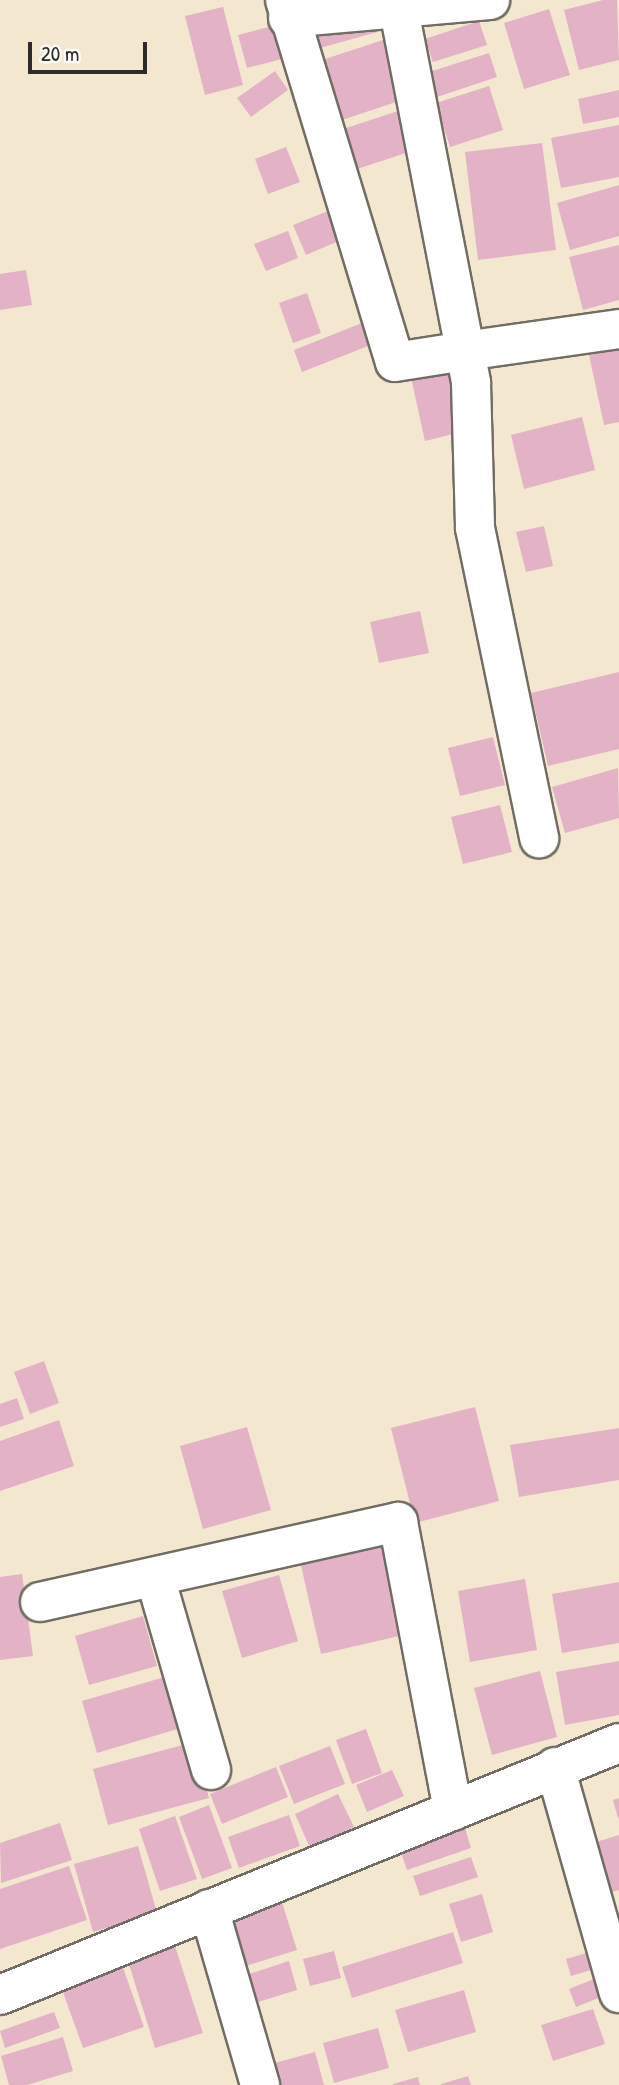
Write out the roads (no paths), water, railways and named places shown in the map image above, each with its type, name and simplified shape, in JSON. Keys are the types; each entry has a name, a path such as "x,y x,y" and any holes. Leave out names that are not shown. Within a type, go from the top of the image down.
{"street":[{"path":"490,0 287,9 395,362 619,329"},
{"path":"397,3 471,383 475,528 539,838"},
{"path":"40,1602 398,1522 453,1811"},
{"path":"155,1577 211,1770"},
{"path":"0,1995 619,1743"},
{"path":"555,1767 619,1993"},
{"path":"209,1909 260,2085"}]}
